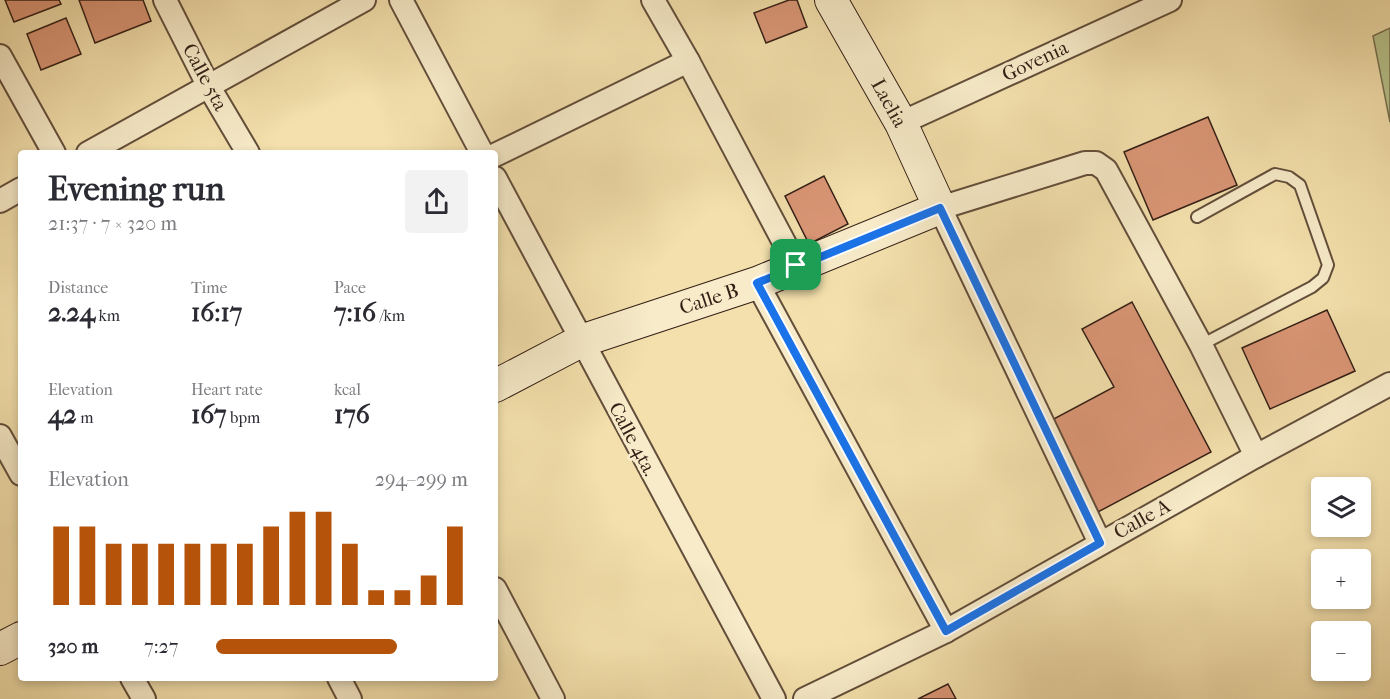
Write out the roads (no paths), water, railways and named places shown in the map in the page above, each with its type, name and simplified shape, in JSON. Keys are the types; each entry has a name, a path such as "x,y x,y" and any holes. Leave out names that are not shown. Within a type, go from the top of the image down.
{"street":[{"name":"Calle 5ta","path":"165,0 209,87 246,150"},
{"path":"94,150 364,0"},
{"path":"401,0 480,150"},
{"path":"653,0 688,61 796,265"},
{"name":"Laelia","path":"831,0 901,123 940,208"},
{"name":"Govenia","path":"901,123 1170,0"},
{"path":"0,56 52,150"},
{"path":"498,154 688,61"},
{"name":"Calle B","path":"498,384 580,341 757,283 796,265 940,208 1085,163 1096,163 1106,170 1201,345"},
{"name":"Calle 4ta.","path":"498,184 580,341 774,699"},
{"path":"0,201 18,191"},
{"path":"940,208 1100,543"},
{"path":"757,283 946,631"},
{"path":"1201,345 1256,456"},
{"name":"Calle A","path":"805,699 946,631 1256,456 1390,384"},
{"path":"0,436 18,469"},
{"path":"498,595 553,699"},
{"path":"0,649 18,640"},
{"path":"134,681 144,699"},
{"path":"341,681 350,699"}],"lane":[{"path":"1197,217 1275,174 1289,177 1300,185 1328,265 1323,278 1312,287 1201,345"}]}
